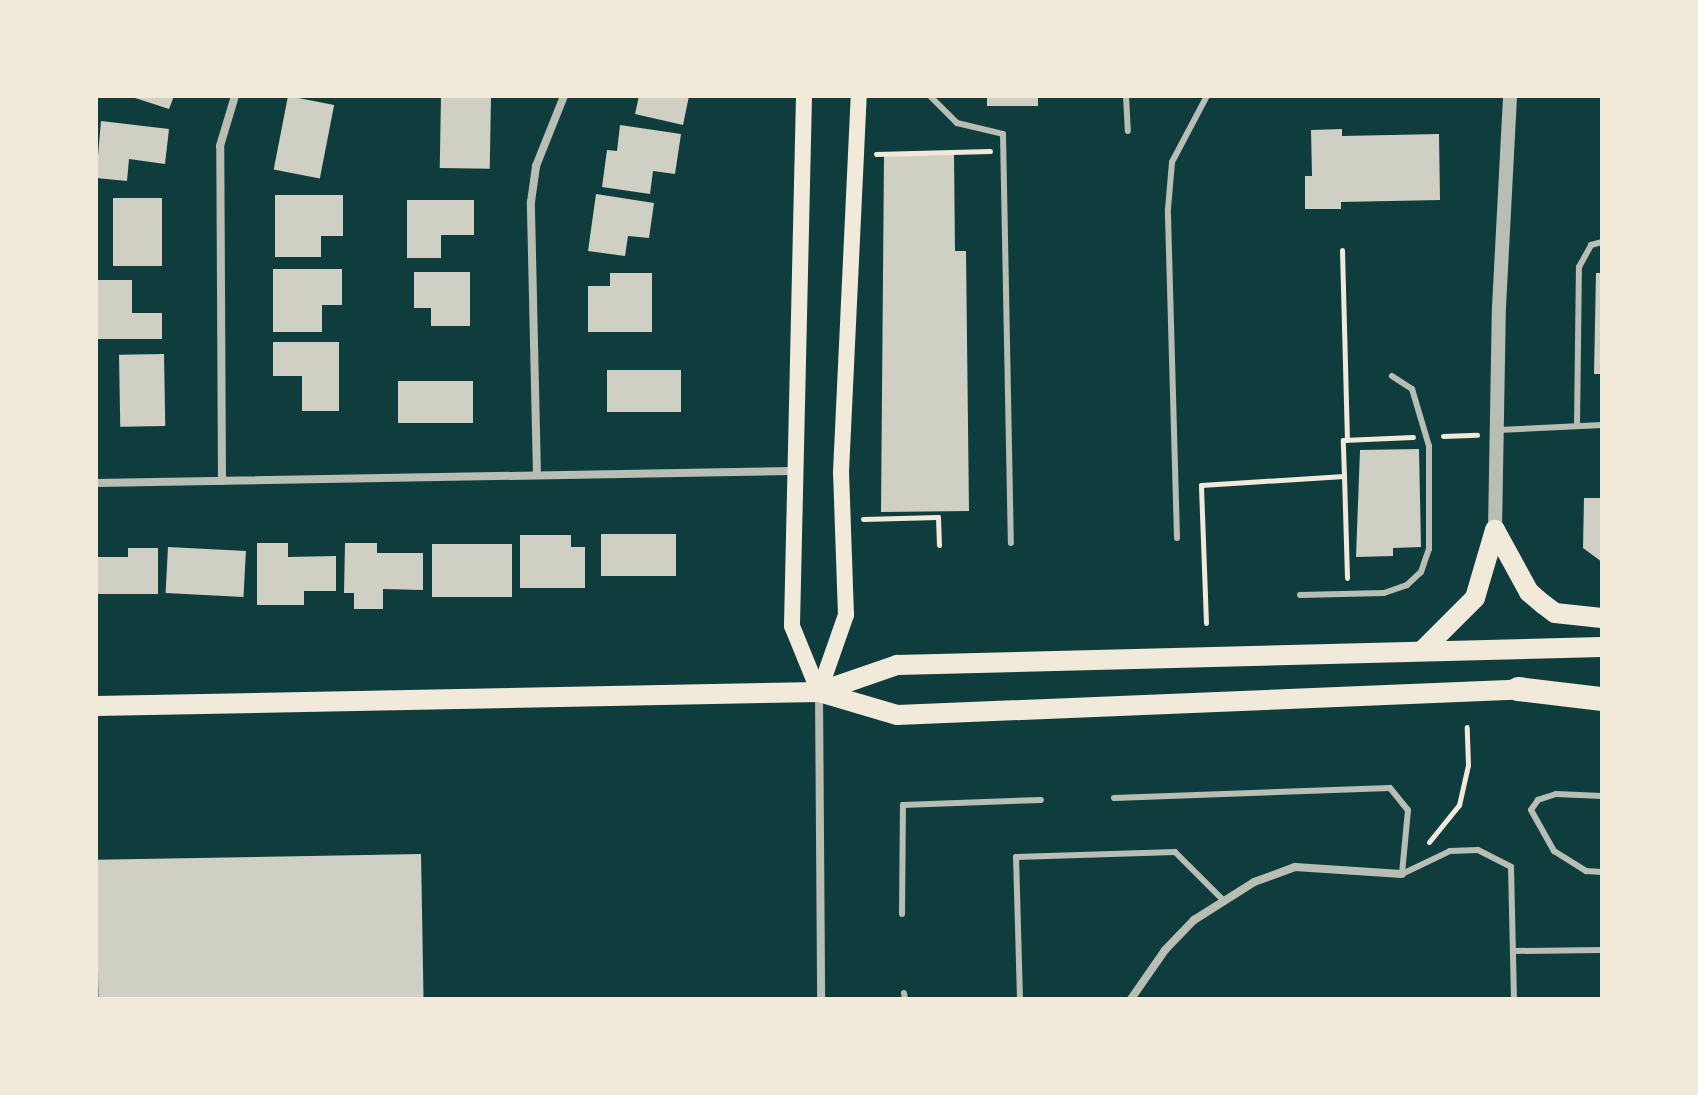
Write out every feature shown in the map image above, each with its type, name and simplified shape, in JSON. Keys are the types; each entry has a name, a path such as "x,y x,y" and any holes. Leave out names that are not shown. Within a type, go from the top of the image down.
{"highway":[{"path":"1518,689 1602,699"}],"main road":[{"path":"804,96 792,471 792,626 819,692"},
{"path":"819,692 846,615 842,519 844,344 859,96"},
{"path":"1495,530 1529,592 1543,604 1555,613 1602,618"},
{"path":"1422,651 1475,598 1495,530"},
{"path":"819,692 897,665 1602,647"},
{"path":"96,706 819,692 897,715 1602,686"}],"street":[{"path":"222,481 220,146 235,96"},
{"path":"537,475 531,202 536,166 564,96"},
{"path":"1495,530 1510,96"},
{"path":"96,483 792,471"},
{"path":"819,692 821,999"},
{"path":"1131,999 1165,950 1222,899 1295,867 1402,874"}],"lane":[{"path":"930,96 957,123 1003,134 1011,543"},
{"path":"1126,96 1128,131"},
{"path":"1177,538 1168,209 1172,162 1207,96"},
{"path":"1577,426 1579,267 1591,245 1602,242"},
{"path":"1300,595 1384,593 1407,585 1421,572 1429,549 1427,437 1412,389 1392,376"},
{"path":"1498,432 1602,425"},
{"path":"1114,798 1390,788 1408,810 1402,874"},
{"path":"1602,796 1556,794 1538,800 1531,810 1554,851 1577,867 1602,872"},
{"path":"902,914 903,805 1041,800"},
{"path":"1402,874 1450,851 1478,850 1511,867 1514,999"},
{"path":"1020,999 1016,857 1175,852 1222,899"},
{"path":"1514,951 1602,950"}],"path":[{"path":"855,155 1003,150"},
{"path":"1342,250 1348,594"},
{"path":"1347,440 1498,432"},
{"path":"1206,623 1201,485 1344,476"},
{"path":"842,519 938,517 939,545"},
{"path":"1402,874 1459,805 1468,765 1467,727"}],"building":[{"path":"129,96 174,96 169,109"},
{"path":"288,96 334,105 320,179 274,170"},
{"path":"441,96 491,97 490,169 440,168"},
{"path":"639,96 689,96 683,125 635,114"},
{"path":"987,96 1038,96 1038,106 987,106"},
{"path":"101,121 169,129 165,164 129,159 127,181 96,178"},
{"path":"620,125 681,134 675,174 653,171 650,194 602,187 607,150 617,151"},
{"path":"1342,129 1342,136 1439,134 1440,200 1341,202 1341,209 1305,209 1305,176 1312,176 1311,130"},
{"path":"954,154 955,251 966,251 969,511 881,512 884,155"},
{"path":"596,194 654,203 649,238 628,236 625,256 588,251"},
{"path":"275,195 343,195 343,236 321,236 321,257 275,257"},
{"path":"113,198 162,198 162,266 113,266"},
{"path":"407,200 474,200 474,235 441,235 441,258 407,258"},
{"path":"273,269 342,269 342,305 322,305 322,332 273,332"},
{"path":"414,272 470,272 470,326 431,326 431,308 414,308"},
{"path":"610,273 652,273 652,332 588,332 588,286 610,286"},
{"path":"1596,273 1602,273 1602,374 1594,374"},
{"path":"96,280 132,280 132,313 162,313 162,339 96,339"},
{"path":"273,342 339,342 339,411 302,411 302,376 273,376"},
{"path":"164,354 165,426 120,427 119,355"},
{"path":"607,370 681,370 681,412 607,412"},
{"path":"398,381 473,381 473,423 398,423"},
{"path":"1419,449 1421,547 1393,548 1393,556 1356,557 1360,450"},
{"path":"1584,498 1602,498 1602,562 1583,548"},
{"path":"601,534 676,534 676,576 601,576"},
{"path":"520,535 571,535 571,547 585,547 585,588 520,588"},
{"path":"257,543 288,543 288,557 336,556 336,591 304,591 304,605 257,605"},
{"path":"345,543 377,543 377,553 423,553 423,590 383,589 383,609 354,609 354,593 344,593"},
{"path":"432,544 512,544 512,597 432,597"},
{"path":"168,547 246,551 243,597 166,593"},
{"path":"128,548 158,548 158,594 96,594 96,557 128,557"},
{"path":"421,854 424,999 98,999 96,860"}]}
